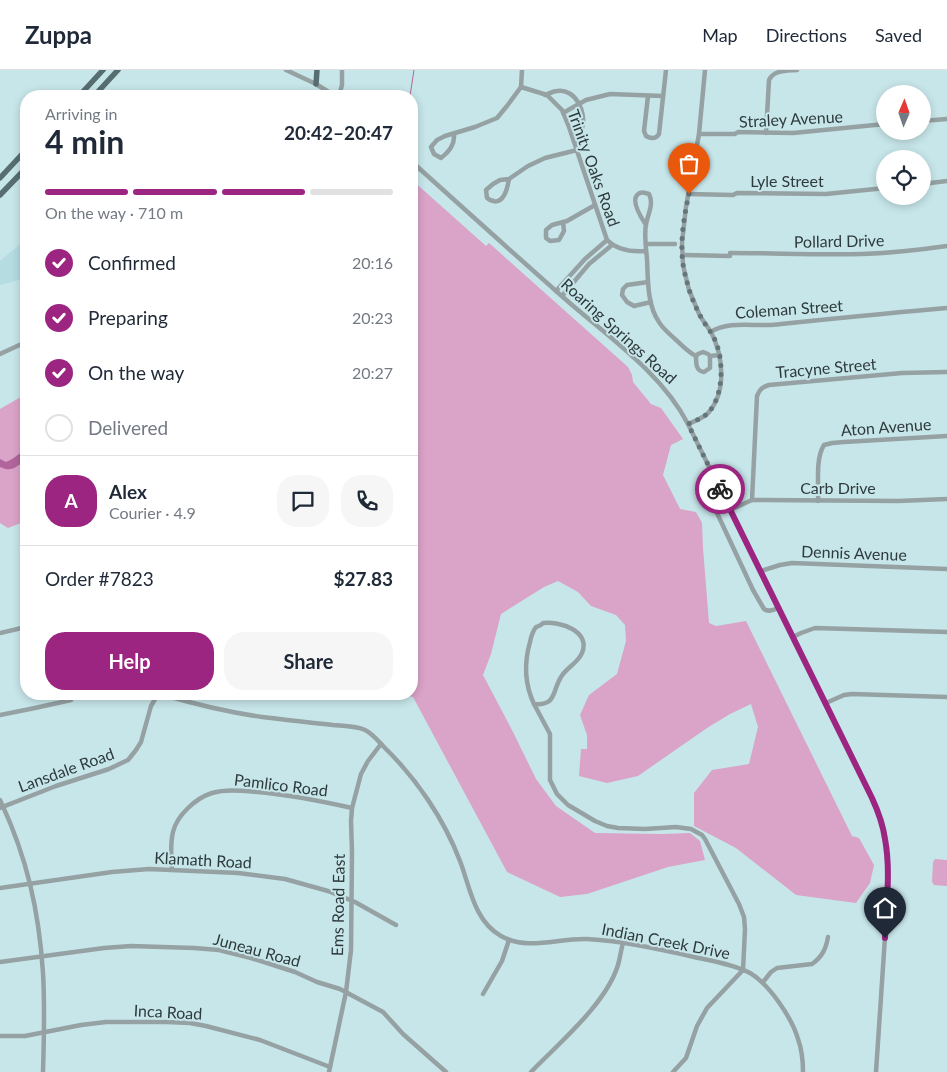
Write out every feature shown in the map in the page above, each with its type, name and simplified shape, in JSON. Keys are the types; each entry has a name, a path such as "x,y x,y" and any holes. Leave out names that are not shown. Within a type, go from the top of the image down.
{"main road":[{"path":"85,90 103,70"},
{"path":"100,90 118,70"},
{"path":"316,84 317,70"},
{"path":"0,178 20,156"},
{"path":"0,183 17,165 20,158"},
{"path":"0,195 20,174"}],"street":[{"path":"286,70 326,90"},
{"path":"341,90 342,70"},
{"path":"454,134 455,140 447,154 441,158 434,154 432,147 437,140 444,136 475,128 497,118 521,87 522,70"},
{"path":"648,96 644,132 646,136 653,139 657,138 660,134 666,70"},
{"path":"688,424 702,417 716,402 720,388 721,373 718,349 711,332 700,316 685,276 682,243 699,134 705,70"},
{"path":"766,133 768,86 771,76 779,72 797,70"},
{"name":"Trinity Oaks Road","path":"521,87 545,95 562,110 608,240 612,244 628,250 646,251"},
{"path":"545,95 558,90 570,94 580,104 583,114 583,126 574,143"},
{"path":"563,113 586,100 610,94 664,96"},
{"path":"931,120 947,119"},
{"name":"Straley Avenue","path":"699,134 734,134 738,132 793,133 876,125"},
{"path":"509,179 504,196 498,201 491,201 487,198 486,190 492,184 500,180 509,179 528,166 545,158 577,150"},
{"name":"Roaring Springs Road","path":"418,167 652,374 675,401 688,424 826,703 872,798 882,823 888,870 876,1072"},
{"path":"931,183 947,181"},
{"name":"Lyle Street","path":"689,194 826,194 876,189"},
{"path":"646,225 639,213 636,202 636,196 642,193 649,194 651,200 646,225 646,251 648,282 653,311 659,322 677,341 696,356"},
{"path":"563,222 564,231 559,240 550,241 546,238 546,230 552,225 563,222 567,221 595,205"},
{"path":"556,291 586,258 608,240"},
{"path":"562,296 589,264 612,244"},
{"path":"646,244 675,244"},
{"name":"Pollard Drive","path":"683,255 861,254 947,246"},
{"path":"648,282 627,285 623,289 622,295 627,302 634,306 651,302"},
{"name":"Coleman Street","path":"711,332 728,326 758,326 947,308"},
{"path":"0,354 20,345"},
{"path":"696,356 703,352 710,356 720,355"},
{"path":"696,356 697,368 704,372 710,368 710,356"},
{"name":"Tracyne Street","path":"752,500 757,396 759,390 769,385 947,372"},
{"name":"Aton Avenue","path":"818,501 819,465 824,445 844,442 947,436"},
{"name":"Carb Drive","path":"730,510 752,500 898,502 947,499"},
{"path":"718,513 764,610 770,611 779,608"},
{"name":"Dennis Avenue","path":"761,571 792,563 947,569"},
{"path":"534,704 546,704 552,700 562,675 581,655 584,644 581,636 564,624 549,622 536,627 527,651 526,677 531,697 534,704 550,734 550,780 557,794 568,805 607,826 645,829 691,828 702,835 744,917 743,970 707,1008 697,1026 686,1058 672,1072"},
{"path":"0,633 20,628"},
{"path":"793,637 815,628 947,632"},
{"path":"826,703 844,695 852,694 947,696"},
{"path":"0,715 71,700"},
{"name":"Lansdale Road","path":"1,807 56,786 109,769 128,760 141,742 151,706 155,700"},
{"name":"Indian Creek Drive","path":"181,700 260,716 366,730 399,762 426,798 449,836 460,860 473,902 479,914 491,929 514,942 526,944 576,939 623,943 701,958 750,973 763,982 792,1023 800,1045 803,1072"},
{"name":"Ems Road East","path":"329,1069 346,992 351,950 352,808 361,774 381,744"},
{"name":"Pamlico Road","path":"172,870 172,833 177,822 194,802 212,793 233,790 276,794 352,808"},
{"path":"0,800 1,807 22,853 36,908 42,957 44,998 43,1072"},
{"name":"Klamath Road","path":"0,888 112,872 150,870 238,872 285,879 328,891 352,900 396,925"},
{"path":"763,982 777,968 812,964 826,949 828,937"},
{"path":"483,994 502,961 509,940"},
{"path":"531,1072 591,1011 602,996 617,967 623,943"},
{"name":"Juneau Road","path":"0,962 125,946 219,950 296,972 346,992 383,1012 403,1034 446,1072"},
{"name":"Inca Road","path":"0,1036 25,1036 106,1022 190,1023 260,1040 329,1069"}],"shaded area":[{"path":"418,185 486,246 489,243 628,367 633,382 651,404 661,408 683,439 671,445 663,475 680,509 696,512 702,523 709,623 716,626 746,621 852,836 859,838 874,865 870,883 856,903 796,895 736,848 694,826 694,793 712,770 749,764 758,727 751,704 707,728 638,776 607,783 579,776 581,749 587,749 587,735 580,715 589,695 617,674 626,641 625,625 616,615 591,606 578,592 558,581 544,587 501,614 491,654 483,675 536,779 556,806 595,833 690,833 700,841 705,860 668,867 587,894 560,897 507,872 415,700 418,700"},
{"path":"20,244 20,280 0,285 0,261"},
{"path":"20,397 20,523 8,528 0,523 0,409"},
{"path":"20,454 20,464 11,469 0,467 0,459 6,462"},
{"path":"935,859 947,860 947,886 934,885 932,882 933,862"}],"waterway":[{"path":"411,90 414,70"}],"way so far":[{"path":"689,194 682,243 683,266 694,303 715,340 720,355 721,373 720,388 716,402 702,417 688,424 720,489"}],"route":[{"path":"720,489 872,798 882,823 888,870 885,938"}]}
